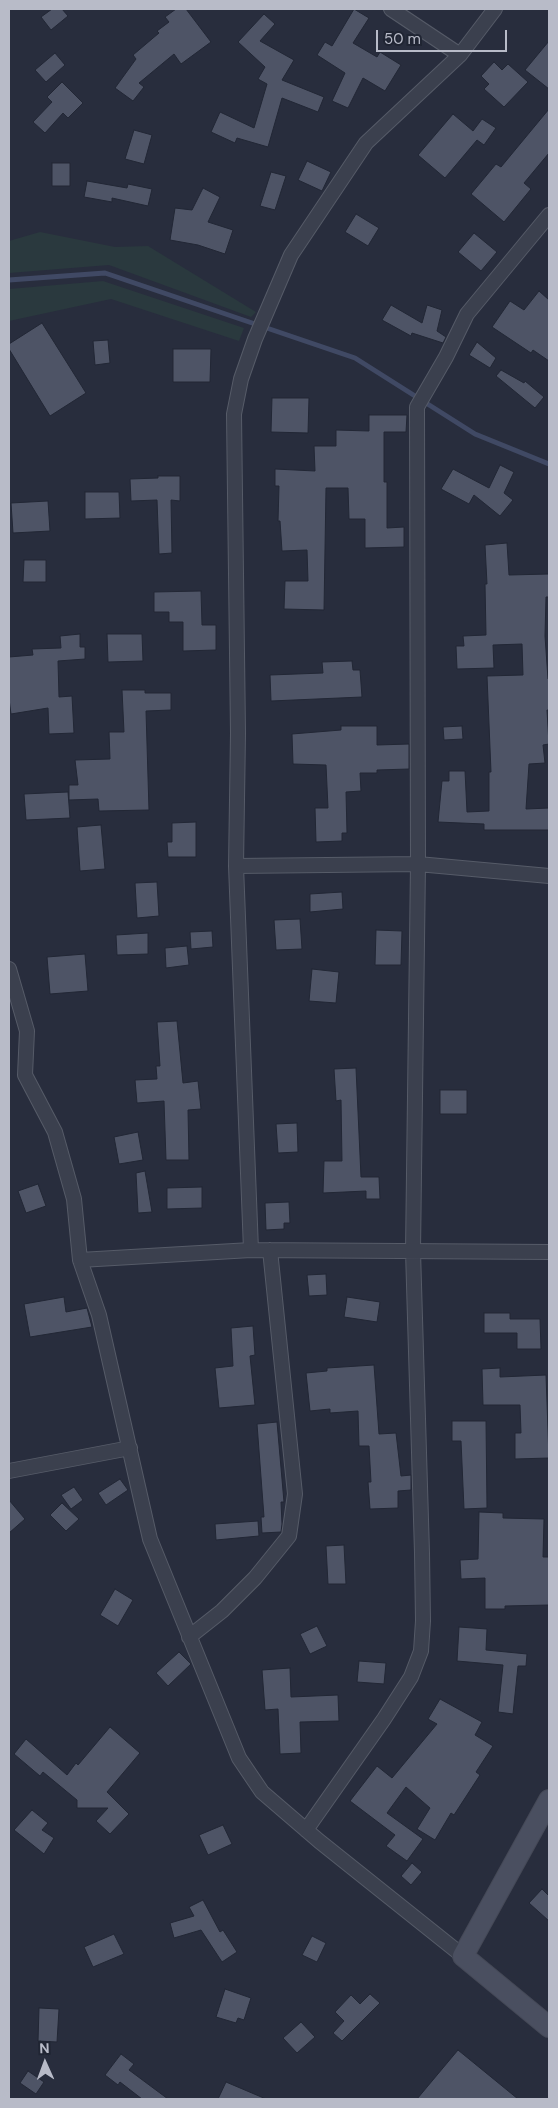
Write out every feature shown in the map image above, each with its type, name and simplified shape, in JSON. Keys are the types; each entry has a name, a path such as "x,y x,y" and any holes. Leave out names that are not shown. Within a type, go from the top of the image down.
{"street":[{"path":"391,9 460,55"},
{"path":"251,1250 236,866 238,733 234,414 241,379 254,338 291,255 366,143 460,55 495,9"},
{"path":"306,1830 389,1712 411,1676 421,1651 423,1621 422,1554 413,1251 418,864 417,407 467,314 549,215"},
{"path":"236,866 418,864 549,876"},
{"path":"9,969 27,1031 26,1075 55,1132 74,1199 80,1260 99,1315 150,1538 239,1758 262,1792 306,1830 549,2027"},
{"path":"80,1260 251,1250 549,1252"},
{"path":"189,1637 222,1611 255,1578 289,1536 295,1494 270,1250"},
{"path":"9,1471 130,1448"},
{"path":"462,1956 549,1800"}],"shaded area":[{"path":"40,232 115,247 148,246 256,312 251,317 109,265 9,273 9,241"},
{"path":"103,281 244,328 239,341 111,299 9,321 9,289"}],"building":[{"path":"52,9 62,9 68,16 51,30 41,17"},
{"path":"176,9 186,9 211,42 181,64 174,54 139,83 144,87 133,101 115,88 136,59 133,55 159,33 157,31 169,22 165,17"},
{"path":"354,9 369,18 353,43 377,57 380,52 401,65 385,91 363,78 348,108 332,101 345,73 317,55 325,42 332,46"},
{"path":"264,14 275,24 260,41 294,60 282,80 324,97 318,112 282,98 268,147 237,138 235,143 211,132 220,112 254,128 267,84 258,79 265,67 238,42"},
{"path":"549,41 549,89 525,70"},
{"path":"55,53 65,65 46,82 35,70"},
{"path":"494,62 502,70 508,64 528,82 504,107 484,89 489,84 481,76"},
{"path":"62,82 83,103 68,118 63,113 45,133 33,122 52,102 47,97"},
{"path":"549,109 549,153 524,183 531,189 504,222 471,194 496,164 501,167"},
{"path":"453,114 473,131 482,119 496,128 484,145 477,140 445,178 418,155"},
{"path":"134,130 152,135 144,164 125,159"},
{"path":"307,161 331,172 322,191 298,180"},
{"path":"52,163 70,163 70,186 52,186"},
{"path":"271,172 286,176 275,210 260,206"},
{"path":"87,181 127,188 128,184 152,189 148,206 112,198 112,202 84,197"},
{"path":"203,188 220,197 208,222 233,230 225,254 198,245 170,240 175,208 192,210"},
{"path":"356,214 379,228 368,246 345,232"},
{"path":"474,233 497,252 481,271 458,252"},
{"path":"539,291 549,300 549,361 533,350 531,353 492,327 510,301 524,310"},
{"path":"391,305 422,323 427,305 442,310 437,331 446,337 443,343 412,333 411,336 382,320"},
{"path":"42,323 86,393 50,416 9,349 9,344"},
{"path":"108,340 110,363 95,365 93,341"},
{"path":"477,342 496,358 490,368 469,355"},
{"path":"173,349 211,349 210,382 173,382"},
{"path":"501,370 524,383 525,381 544,397 535,408 496,376"},
{"path":"272,398 309,398 308,433 271,432"},
{"path":"369,415 407,415 406,432 384,432 384,482 387,482 387,528 404,527 404,547 365,548 365,519 349,519 348,488 326,488 324,610 284,609 285,581 308,581 307,550 282,551 280,521 278,521 279,486 275,486 275,469 315,471 314,446 336,446 336,430 369,431"},
{"path":"500,465 514,472 504,493 513,500 500,516 474,495 469,504 441,489 453,469 489,488"},
{"path":"158,476 180,476 180,501 171,500 172,553 159,554 157,500 131,501 130,479 158,478"},
{"path":"85,492 119,492 120,518 85,519"},
{"path":"48,501 50,531 13,533 11,503"},
{"path":"507,543 509,575 549,574 549,597 546,597 545,636 549,679 549,710 547,710 549,744 543,745 545,763 529,764 526,809 549,808 549,830 484,830 484,824 438,822 442,781 449,781 449,771 465,771 467,812 489,811 489,772 491,772 487,676 523,675 522,644 493,645 494,668 457,669 456,646 464,646 463,636 486,635 485,584 487,584 485,545"},
{"path":"24,560 46,560 46,582 23,582"},
{"path":"201,591 202,625 216,625 216,650 183,651 183,622 169,622 169,612 154,612 154,592"},
{"path":"80,634 80,647 85,647 85,659 58,661 59,697 72,696 74,733 49,734 48,708 11,714 9,657 33,655 32,649 61,648 60,636"},
{"path":"107,634 142,634 143,661 108,662"},
{"path":"352,661 353,670 360,670 362,697 271,701 270,675 323,673 322,662"},
{"path":"122,690 145,690 145,693 171,693 171,710 146,711 149,810 99,811 98,799 69,800 69,785 78,785 75,760 110,759 109,732 124,732"},
{"path":"341,726 377,726 377,745 409,744 409,769 377,770 377,773 360,773 361,791 346,792 347,833 342,833 342,841 316,842 315,808 328,808 326,765 293,764 292,734 341,730"},
{"path":"462,726 463,739 444,740 443,727"},
{"path":"68,792 70,818 26,820 24,794"},
{"path":"196,822 196,857 168,857 167,842 172,842 172,823"},
{"path":"101,825 105,869 80,871 77,827"},
{"path":"157,882 159,916 137,918 135,883"},
{"path":"342,892 343,909 310,912 310,894"},
{"path":"300,919 302,949 276,950 274,920"},
{"path":"376,930 402,931 401,965 375,965"},
{"path":"212,931 213,947 191,949 190,932"},
{"path":"148,933 148,954 117,955 116,935"},
{"path":"187,946 189,965 166,968 165,948"},
{"path":"85,954 88,991 50,994 47,957"},
{"path":"312,969 339,972 336,1003 309,1001"},
{"path":"177,1021 183,1083 198,1081 201,1109 188,1110 189,1160 166,1160 164,1101 137,1103 135,1080 157,1079 156,1066 160,1066 157,1022"},
{"path":"356,1068 361,1177 379,1177 380,1199 366,1199 366,1191 323,1193 324,1161 342,1161 341,1100 336,1101 334,1069"},
{"path":"440,1090 467,1090 467,1114 440,1114"},
{"path":"297,1123 298,1152 278,1153 276,1124"},
{"path":"138,1132 143,1160 119,1164 114,1137"},
{"path":"145,1171 152,1212 138,1213 136,1173"},
{"path":"38,1184 46,1206 26,1213 18,1191"},
{"path":"202,1187 202,1208 167,1209 167,1188"},
{"path":"289,1202 290,1223 284,1223 284,1229 266,1230 265,1203"},
{"path":"326,1274 327,1295 309,1296 307,1275"},
{"path":"64,1297 66,1312 87,1308 92,1327 30,1337 24,1304"},
{"path":"347,1297 380,1302 377,1322 344,1317"},
{"path":"484,1313 510,1313 510,1319 540,1319 541,1349 517,1349 517,1333 484,1333"},
{"path":"253,1326 255,1355 250,1356 255,1405 219,1408 215,1368 233,1366 231,1328"},
{"path":"374,1365 379,1434 396,1433 401,1476 411,1475 411,1490 398,1491 398,1508 370,1509 368,1482 371,1482 369,1446 359,1446 358,1411 330,1413 330,1409 310,1411 306,1373 327,1371 327,1368"},
{"path":"500,1368 500,1377 546,1375 549,1458 515,1459 515,1433 521,1433 520,1405 483,1405 482,1369"},
{"path":"452,1421 486,1421 487,1508 464,1509 461,1441 452,1441"},
{"path":"277,1422 284,1502 281,1502 281,1532 262,1533 261,1517 264,1517 257,1424"},
{"path":"120,1479 128,1490 106,1505 98,1493"},
{"path":"74,1487 83,1500 71,1509 61,1495"},
{"path":"9,1500 25,1519 9,1533"},
{"path":"62,1503 79,1519 66,1531 50,1515"},
{"path":"479,1512 503,1513 503,1518 544,1519 543,1557 549,1557 549,1605 505,1606 505,1609 485,1609 485,1578 461,1579 460,1560 478,1559"},
{"path":"258,1521 259,1536 216,1540 215,1524"},
{"path":"344,1545 346,1584 328,1584 326,1546"},
{"path":"115,1589 133,1600 118,1626 100,1615"},
{"path":"317,1626 327,1646 310,1654 300,1634"},
{"path":"459,1627 487,1629 486,1650 527,1654 526,1666 518,1666 513,1714 498,1712 503,1665 457,1661"},
{"path":"179,1652 191,1664 168,1686 156,1673"},
{"path":"359,1661 386,1663 384,1684 357,1682"},
{"path":"290,1668 291,1697 338,1695 339,1721 300,1722 301,1753 280,1754 278,1709 265,1710 262,1670"},
{"path":"440,1699 482,1722 475,1735 493,1746 476,1772 480,1775 454,1815 451,1813 435,1840 417,1829 430,1808 406,1787 387,1813 423,1839 407,1861 386,1846 395,1835 350,1801 377,1766 392,1778 437,1724 428,1719"},
{"path":"110,1727 140,1753 107,1792 129,1814 110,1834 96,1821 108,1808 77,1808 77,1800 43,1772 40,1776 14,1754 26,1739 67,1775 76,1763 78,1765"},
{"path":"32,1810 48,1823 42,1830 54,1838 44,1854 14,1830"},
{"path":"223,1825 232,1844 208,1855 199,1835"},
{"path":"412,1863 422,1872 411,1885 401,1876"},
{"path":"542,1889 549,1896 549,1921 529,1903"},
{"path":"203,1900 220,1932 223,1930 237,1952 222,1962 201,1930 174,1938 170,1923 194,1916 189,1907"},
{"path":"114,1934 124,1954 93,1967 84,1947"},
{"path":"312,1936 326,1943 317,1962 302,1955"},
{"path":"225,1989 251,1998 244,2020 238,2018 236,2023 216,2017"},
{"path":"370,1994 380,2003 342,2041 333,2033 344,2021 335,2012 351,1995 360,2004"},
{"path":"39,2008 59,2009 57,2042 38,2041"},
{"path":"301,2022 315,2037 297,2053 283,2038"},
{"path":"458,2050 518,2099 417,2099"},
{"path":"121,2054 134,2064 129,2070 168,2099 142,2099 120,2082 118,2085 105,2075"},
{"path":"28,2071 44,2082 36,2094 20,2083"},
{"path":"226,2082 266,2099 218,2099"}],"waterway":[{"path":"9,280 105,273 355,358 475,434 549,464"}]}
